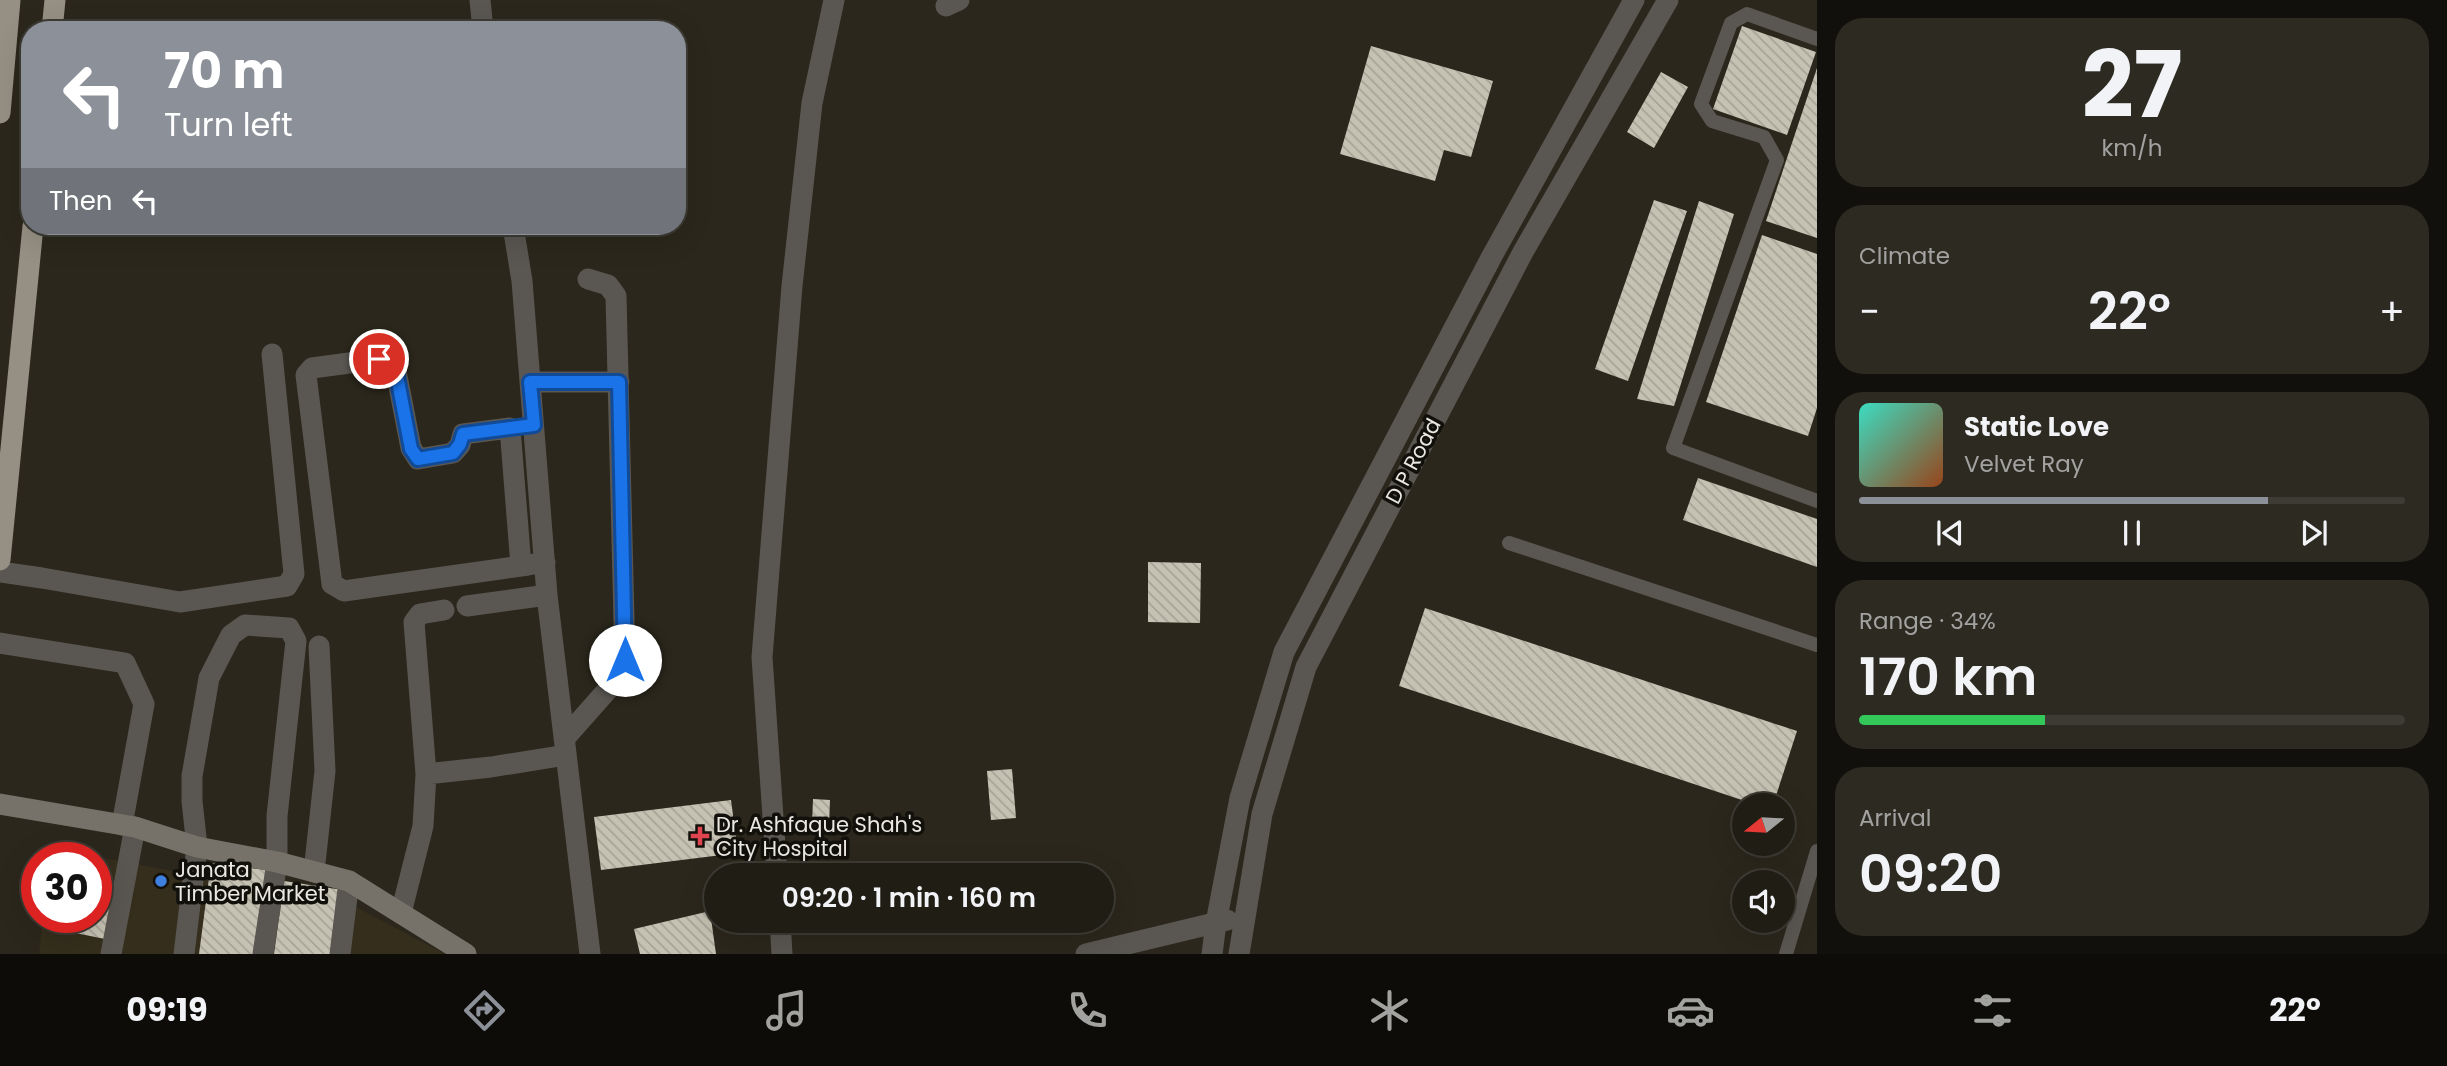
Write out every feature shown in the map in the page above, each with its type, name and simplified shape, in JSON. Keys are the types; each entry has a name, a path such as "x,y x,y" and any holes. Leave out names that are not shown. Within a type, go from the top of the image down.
{"highway":[{"path":"0,113 10,0"},
{"path":"53,21 55,0"},
{"path":"0,560 32,235"}],"main road":[{"path":"0,804 129,826 197,846 276,862 349,881 466,954"}],"street":[{"path":"480,0 482,21"},
{"path":"776,863 762,657 797,246 813,103 834,0"},
{"name":"D P Road","path":"1212,954 1240,798 1284,652 1492,256 1634,0"},
{"name":"D P Road","path":"1239,954 1262,814 1306,667 1514,268 1668,0"},
{"path":"514,235 522,281 547,595 590,954"},
{"path":"1492,256 1514,268"},
{"path":"426,774 491,767 565,747 618,678 625,660 616,296 608,285 588,279"},
{"path":"0,572 180,602 287,586 294,574 272,355"},
{"path":"534,425 463,434 453,453 418,459 411,449 395,366 379,359 312,368 306,375 332,584 344,591 545,562"},
{"path":"530,382 619,382"},
{"path":"510,428 521,566"},
{"path":"467,607 547,595"},
{"path":"401,914 423,826 426,774 414,622 420,614 444,610"},
{"path":"184,954 197,846 192,776 209,678 231,635 245,625 289,628 296,641 277,816 276,862 263,954"},
{"path":"0,643 125,663 144,704 111,954"},
{"path":"314,872 325,771 319,646"},
{"path":"340,954 349,881"},
{"path":"1086,954 1244,916"},
{"path":"781,933 782,954"}],"lane":[{"path":"1817,39 1747,14 1731,23 1701,104 1712,121 1764,137 1777,160 1673,448 1817,501"},
{"path":"1509,543 1817,645"},
{"path":"1786,954 1817,851"}],"shaded area":[{"name":"Janata Timber Market","path":"112,860 350,904 445,954 39,954 41,933 112,933"}],"building":[{"path":"1742,26 1816,52 1787,135 1713,109"},
{"path":"1371,46 1493,81 1471,157 1444,150 1435,181 1340,154"},
{"path":"1817,68 1817,238 1766,221"},
{"path":"1661,72 1688,87 1654,148 1627,132"},
{"path":"1654,200 1687,211 1628,381 1595,369"},
{"path":"1699,201 1734,214 1674,406 1637,399"},
{"path":"1762,235 1817,254 1817,408 1808,436 1706,402"},
{"path":"1698,478 1817,519 1817,567 1683,520"},
{"path":"1148,562 1201,563 1200,623 1148,622"},
{"path":"1425,608 1797,731 1777,793 1732,793 1732,797 1399,686"},
{"path":"1012,769 1016,818 991,820 987,771"},
{"path":"813,799 830,800 829,826 812,825"},
{"path":"731,800 738,853 601,870 594,817"},
{"path":"211,863 267,870 256,954 199,954"},
{"path":"284,881 343,890 334,954 274,954"},
{"path":"704,912 704,933 713,933 716,954 640,954 634,929"},
{"path":"76,933 106,933 105,939"}],"place":[{"name":"Dr. Ashfaque Shah's City Hospital","path":"700,836"},
{"name":"Janata Timber Market","path":"161,881"}],"route":[{"path":"379,359 395,366 411,449 418,459 453,453 463,434 534,425 530,382 619,382 625,660"}]}
